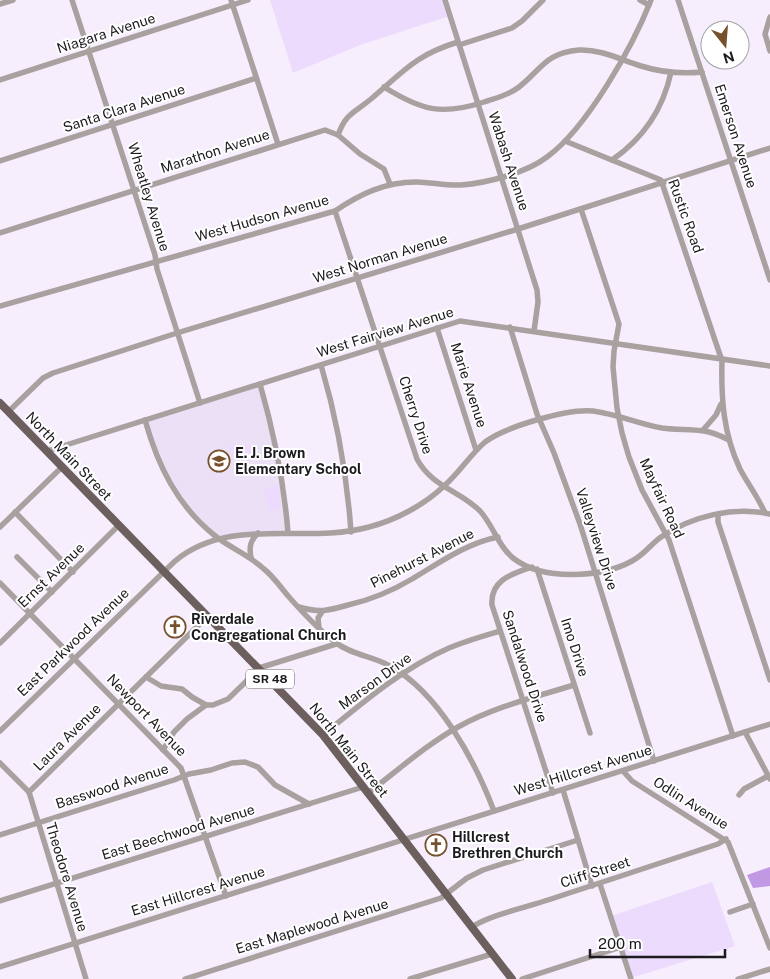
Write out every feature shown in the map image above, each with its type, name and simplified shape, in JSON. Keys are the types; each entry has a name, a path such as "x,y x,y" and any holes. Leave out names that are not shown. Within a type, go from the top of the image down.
{"main road":[{"name":"North Main Street","path":"1,406 260,668 323,735 512,979"}],"street":[{"path":"0,4 13,0"},
{"name":"Wheatley Avenue","path":"72,0 134,190 200,403"},
{"name":"Niagara Avenue","path":"0,80 232,2 248,0"},
{"name":"Wabash Avenue","path":"445,0 537,290 538,302 534,331"},
{"path":"390,184 384,169 360,154 338,134 343,121 415,61 436,49 512,28 522,21 543,0"},
{"path":"640,0 650,2"},
{"name":"Emerson Avenue","path":"678,0 770,280"},
{"path":"232,2 278,144"},
{"name":"West Hudson Avenue","path":"0,306 335,211 374,188 390,184 417,182 462,185 485,182 537,164 565,141 594,104 622,59 650,2"},
{"path":"770,17 765,32 770,50"},
{"path":"384,87 403,99 426,108 455,110 500,97 516,89 542,64 563,53 579,50 592,51 647,68 671,72 702,72"},
{"path":"612,160 631,146 651,123 665,97 671,72"},
{"name":"Santa Clara Avenue","path":"0,161 256,78"},
{"name":"Marathon Avenue","path":"0,233 325,130 338,134"},
{"name":"Rustic Road","path":"565,141 658,178 662,183 721,358 722,404 728,440 740,467 768,514"},
{"name":"West Norman Avenue","path":"8,412 48,374 518,229 770,148"},
{"name":"Mayfair Road","path":"581,209 618,322 614,351 614,381 618,417 629,457 642,490 666,534 733,736"},
{"name":"Cherry Drive","path":"335,211 417,459 430,478 476,507 487,519 510,555 521,563 559,574 595,573 634,560 666,534 684,524 718,514 748,512 768,514"},
{"name":"West Fairview Avenue","path":"47,451 464,321 770,366"},
{"name":"Valleyview Drive","path":"510,327 540,420 568,491 654,761"},
{"name":"Marie Avenue","path":"437,328 476,450"},
{"path":"321,365 341,446 352,532"},
{"path":"260,384 278,453 288,533"},
{"path":"703,430 722,404"},
{"name":"East Parkwood Avenue","path":"0,731 164,571 191,550 221,539 258,533 324,535 352,532 382,523 404,513 444,487 476,450 504,431 578,411 591,410 664,428 703,430 728,440"},
{"path":"145,420 161,467 172,489 193,515 214,535 252,558 270,574 299,607 336,644 352,652 383,662 403,673 429,699 453,730 480,777 494,811"},
{"path":"0,527 62,467"},
{"path":"15,512 73,572"},
{"path":"718,514 718,522 770,680"},
{"name":"Ernst Avenue","path":"0,643 120,525"},
{"path":"252,558 249,550 251,543 258,533"},
{"name":"Pinehurst Avenue","path":"299,607 322,612 379,595 463,550 488,539 498,537"},
{"path":"17,557 52,592"},
{"name":"Sandalwood Drive","path":"534,568 504,578 494,589 492,605 553,793"},
{"name":"Imo Drive","path":"534,568 590,734"},
{"name":"Newport Avenue","path":"0,583 181,768 226,896"},
{"path":"320,628 318,618 322,612"},
{"name":"Laura Avenue","path":"29,792 208,616"},
{"name":"Marson Drive","path":"323,735 403,673 448,648 500,630"},
{"path":"163,750 179,726 206,705 228,699 260,668 336,644"},
{"path":"146,677 161,686 182,689 206,705"},
{"name":"East Beechwood Avenue","path":"0,901 309,804 365,790 453,730 490,712 574,685"},
{"name":"West Hillcrest Avenue","path":"404,840 770,724"},
{"path":"740,795 748,786 769,778 745,732"},
{"name":"Basswood Avenue","path":"0,835 184,776 237,762 249,763 261,770 275,785 309,804"},
{"name":"Theodore Avenue","path":"0,763 29,792 86,979"},
{"name":"Odlin Avenue","path":"623,771 632,781 730,844 770,948"},
{"path":"563,790 592,886"},
{"name":"East Hillcrest Avenue","path":"0,967 404,840"},
{"name":"East Maplewood Avenue","path":"185,979 200,977 441,898 467,878 482,870 578,840"},
{"name":"Cliff Street","path":"472,927 726,840"},
{"path":"600,884 631,979"},
{"path":"730,912 753,904"},
{"path":"522,979 621,947"},
{"path":"410,979 492,954"},
{"path":"738,979 770,969"}],"shaded area":[{"path":"270,0 445,0 450,16 360,45 293,73"},
{"name":"E. J. Brown Elementary School","path":"260,384 272,428 288,533 221,539 178,497 145,420"},
{"path":"232,444 244,450 244,444 255,445 254,461 237,460 229,448 229,445"},
{"path":"278,484 281,508 270,511 263,489"},
{"path":"770,867 770,886 753,888 747,875"},
{"path":"712,882 735,946 631,978 611,916"}],"place":[{"name":"E. J. Brown Elementary School","path":"219,461"},
{"name":"Riverdale Congregational Church","path":"175,627"},
{"name":"Hillcrest Brethren Church","path":"436,845"}]}
